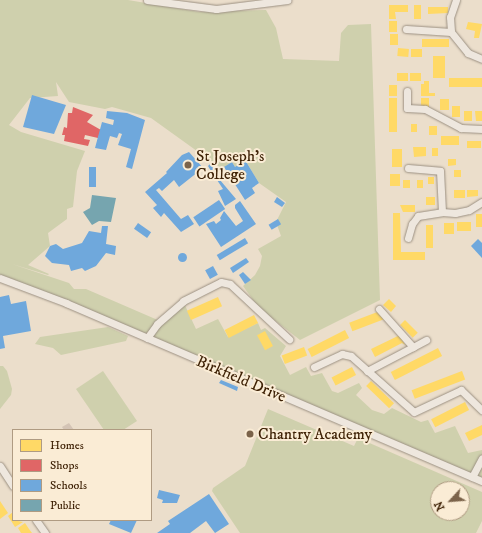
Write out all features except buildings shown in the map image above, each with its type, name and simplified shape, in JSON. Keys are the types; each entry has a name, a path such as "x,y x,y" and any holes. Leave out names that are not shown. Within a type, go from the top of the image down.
{"street":[{"path":"147,0 216,9 287,0"},
{"path":"456,0 450,17 451,32 468,53 482,59"},
{"path":"406,29 451,32"},
{"path":"408,91 407,108 425,109 461,128 482,128"},
{"path":"408,168 440,171 442,212"},
{"path":"408,238 412,224 418,216 469,210 482,202"},
{"name":"Birkfield Drive","path":"0,278 147,338 482,481"},
{"path":"147,338 154,327 183,301 221,282 230,284 288,339"},
{"path":"378,309 413,347"},
{"path":"367,371 426,340"},
{"path":"314,367 342,354 351,356 414,412 461,390 482,410"},
{"path":"472,477 482,458"},
{"path":"0,466 12,484"},
{"path":"37,521 45,533"}],"green space":[{"name":"St Joseph's College","path":"0,0 128,0 199,12 266,10 276,28 283,59 339,61 341,33 348,25 371,24 380,300 300,340 259,308 243,286 255,275 260,266 262,256 258,249 281,236 276,222 286,202 259,183 245,160 235,167 232,162 222,169 151,118 112,107 105,109 69,102 56,82 58,96 30,98 9,125 21,132 85,151 77,171 73,207 67,209 67,219 48,233 50,246 28,265 49,274 48,275 12,264 69,283 74,289 86,289 160,321 183,301 196,329 218,319 228,337 258,323 261,330 265,328 286,346 280,356 290,375 306,367 311,376 322,373 332,391 338,393 359,383 362,388 356,395 372,410 384,414 392,408 421,422 428,420 435,433 455,426 468,453 482,450 482,481 0,278"},
{"path":"108,327 128,336 126,341 61,355 53,348 35,344 40,337"},
{"path":"0,366 3,366 7,371 12,389 11,395 0,409"},
{"path":"103,371 137,421 125,429 103,429 76,389"},
{"path":"268,409 354,446 358,438 457,481 430,481 430,521 470,521 470,487 482,492 482,521 476,533 240,533 212,491 213,488 245,466"}],"place":[{"name":"St Joseph's College","path":"188,165"},
{"name":"Chantry Academy","path":"250,434"}]}
